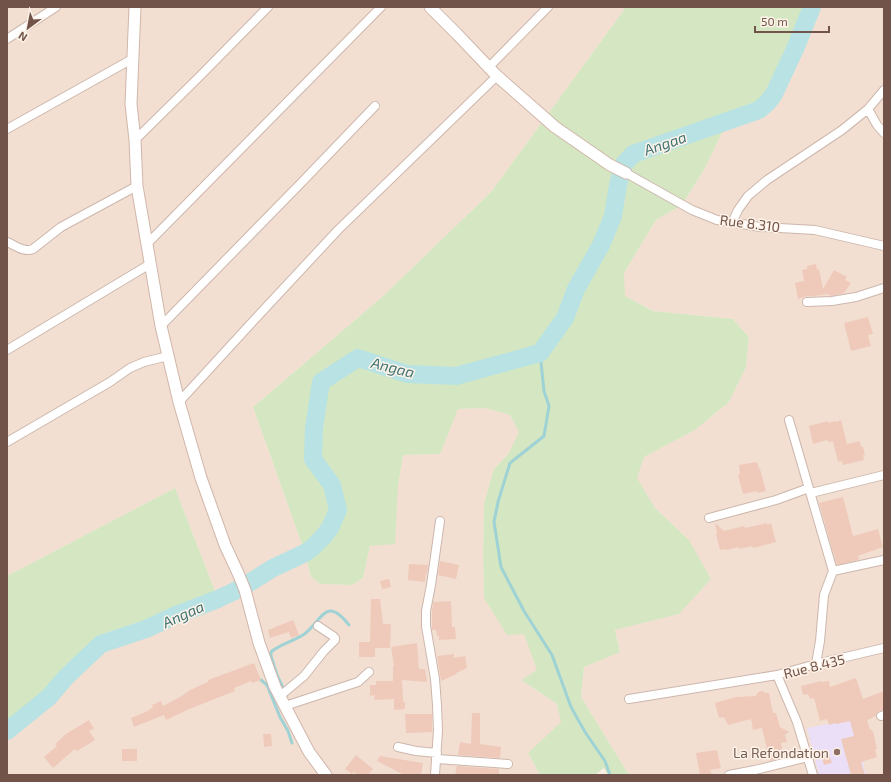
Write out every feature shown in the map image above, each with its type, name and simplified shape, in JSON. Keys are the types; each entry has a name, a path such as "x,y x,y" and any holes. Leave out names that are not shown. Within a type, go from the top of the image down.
{"street":[{"path":"7,39 56,7"},
{"path":"135,140 268,7"},
{"path":"146,245 381,7"},
{"path":"430,7 497,76 555,127 610,165 626,173"},
{"path":"489,67 548,7"},
{"path":"136,8 131,104 135,140 137,186 160,326 179,402 201,478 225,546 245,590 259,643 285,706 310,752 326,775"},
{"path":"7,129 134,58"},
{"path":"179,402 338,230 497,76"},
{"path":"732,223 738,210 748,196 767,180 842,130 868,109 884,90"},
{"path":"160,326 375,106"},
{"path":"868,109 876,125 884,132"},
{"name":"Rue 8.310","path":"626,173 692,210 717,220 760,227 815,230 884,246"},
{"path":"7,242 30,251 61,227 137,186"},
{"path":"7,350 150,264"},
{"path":"806,302 832,301 856,297 884,288"},
{"path":"7,442 110,382 130,368 144,362 168,356"},
{"path":"790,420 833,571 824,595 820,640 816,664"},
{"path":"709,518 810,491 884,475"},
{"path":"435,775 438,730 437,704 435,679 426,626 426,611 440,521"},
{"path":"833,571 884,560"},
{"path":"280,696 304,676 335,640 334,636 318,626"},
{"name":"Rue 8.435","path":"813,775 797,722 777,675 884,648"},
{"path":"285,706 358,682 369,672"},
{"path":"629,699 777,675"},
{"path":"398,746 437,756 508,764"},
{"path":"729,775 808,757"}],"shaded area":[{"path":"7,7 626,7 491,192 381,298 253,407 305,553 311,577 320,584 352,585 363,578 370,546 398,486 403,455 440,454 457,409 485,408 510,415 520,432 509,453 494,469 484,503 484,598 524,634 538,670 521,680 557,704 562,722 528,753 540,775 7,775 7,731 49,697 66,677 101,644 146,629 176,615 218,599 175,488 7,576"},
{"path":"812,7 884,7 884,775 629,775 581,697 584,667 620,651 615,630 679,614 689,540 655,508 636,478 644,457 695,430 729,402 746,366 749,337 733,319 654,311 624,296 624,273 656,220 682,205 705,168 728,120 739,118 759,110 774,94 795,49"},
{"name":"La Refondation","path":"852,719 866,775 819,775 807,728"}],"green space":[{"path":"626,7 812,7 795,49 774,94 759,110 739,118 728,120 705,168 682,205 656,220 624,273 625,296 653,311 733,319 749,337 746,367 729,402 695,430 644,457 637,478 655,508 689,540 711,579 679,614 615,630 620,652 584,667 581,697 629,775 608,775 604,768 595,775 540,775 528,753 561,722 557,704 521,680 537,670 524,634 507,635 484,598 484,503 494,469 509,453 519,432 510,415 485,408 458,409 440,454 403,455 398,486 395,544 370,546 363,578 352,585 320,584 311,577 305,553 253,407 381,298 491,192"},
{"path":"175,488 218,599 176,615 146,629 101,644 66,677 49,697 7,731 7,576"}],"building":[{"path":"816,264 817,270 819,269 823,289 834,270 847,277 845,280 851,283 844,293 831,296 828,294 807,296 798,299 795,283 804,281 802,270 807,269 807,266"},
{"path":"868,317 873,334 868,335 871,346 851,351 844,323"},
{"path":"841,420 847,444 860,441 865,455 863,455 864,460 843,465 842,461 838,462 833,441 829,442 827,440 813,444 809,426 828,421 828,423"},
{"path":"757,462 766,491 743,494 738,475 740,474 739,465"},
{"path":"843,497 853,536 878,529 883,547 858,556 859,560 837,565 819,503"},
{"path":"715,523 724,531 744,526 745,528 767,523 767,525 771,523 776,542 753,548 752,546 739,549 739,547 720,550"},
{"path":"440,561 459,565 456,579 438,575"},
{"path":"409,564 428,565 425,582 408,580"},
{"path":"389,579 391,587 382,589 380,581"},
{"path":"371,599 380,599 383,624 391,624 390,648 375,648 375,657 359,657 359,642 370,642"},
{"path":"451,601 452,627 455,627 456,639 439,640 436,630 432,630 433,602"},
{"path":"293,620 299,635 291,638 289,632 270,638 268,630"},
{"path":"417,643 419,669 425,669 427,682 402,680 403,702 405,702 405,709 394,710 394,699 374,700 375,695 370,696 370,685 376,685 376,681 393,681 394,666 391,647"},
{"path":"454,654 454,658 465,656 467,668 441,681 437,656"},
{"path":"254,663 261,680 252,683 251,681 234,688 235,691 166,720 164,715 134,727 131,718 150,710 149,709 153,708 152,705 161,701 163,706 190,690 208,682 208,680"},
{"path":"856,678 863,699 884,691 884,710 879,711 876,716 867,720 870,729 873,731 877,749 875,749 877,757 861,762 865,775 851,775 841,739 854,736 850,721 829,725 827,719 820,721 814,698 810,699 808,694 803,695 801,686 821,681 829,681 830,687"},
{"path":"763,691 765,693 769,693 773,713 776,713 780,727 789,732 785,735 787,742 781,743 784,757 770,761 762,728 753,730 751,719 728,725 724,717 719,718 715,703 736,697 756,696 758,692"},
{"path":"472,713 480,713 480,744 501,747 500,758 458,755 460,742 471,744"},
{"path":"405,714 432,714 432,732 406,733"},
{"path":"89,720 94,729 89,731 95,740 77,751 75,749 53,768 44,757 57,746 55,744 66,734"},
{"path":"263,734 271,734 272,746 264,747"},
{"path":"122,749 137,749 137,761 122,761"},
{"path":"717,750 721,768 710,770 712,775 700,775 696,753"},
{"path":"829,754 832,763 824,765 821,756"},
{"path":"356,755 373,769 368,775 358,775 354,772 352,774 345,769"},
{"path":"380,756 423,763 421,775 404,775 377,761"},
{"path":"457,766 499,769 499,775 455,775"}],"waterway":[{"name":"Angaa","path":"7,731 49,697 66,677 101,644 146,629 241,588 273,568 305,553 323,537 330,528 338,510 332,485 313,459 314,428 321,382 358,358 407,374 456,376 540,353 565,318 576,289 601,245 613,216 618,185 624,164 633,154 759,110 774,94 795,49 812,7"},
{"path":"540,353 544,391 549,406 544,436 510,463 498,502 494,522 501,567 524,611 552,655 571,707 585,732 605,761 610,775"},
{"path":"284,690 271,656 272,651 279,646 303,635 329,611 341,616 349,625"},
{"path":"261,680 267,685 292,743"}],"place":[{"name":"La Refondation","path":"837,752"}]}
